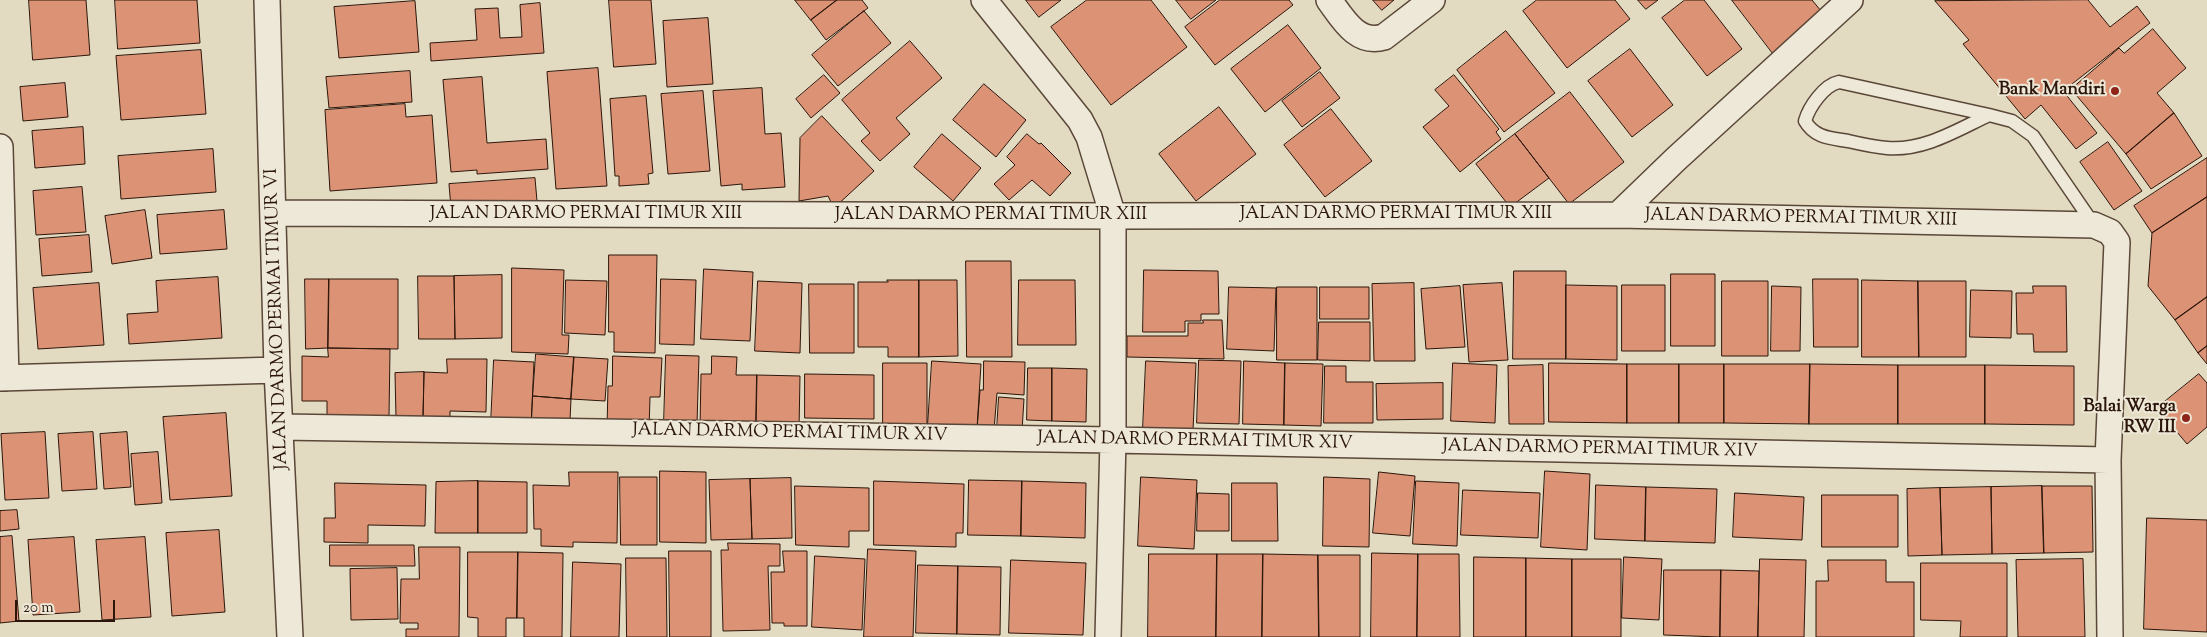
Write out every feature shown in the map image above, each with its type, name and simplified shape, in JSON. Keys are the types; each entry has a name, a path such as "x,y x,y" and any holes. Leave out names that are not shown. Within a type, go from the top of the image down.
{"street":[{"name":"JALAN DARMO PERMAI TIMUR VI","path":"267,0 277,370 282,426 290,637"},
{"path":"984,0 1080,120 1089,137 1113,216 1113,440 1108,637"},
{"path":"1329,0 1355,33 1364,38 1374,40 1384,37 1432,0"},
{"path":"1618,215 1676,159 1850,0"},
{"path":"0,147 3,378 277,370"},
{"name":"JALAN DARMO PERMAI TIMUR XIII","path":"273,213 1113,216 1618,215 2094,225"},
{"path":"2094,225 2110,232 2117,242 2108,460 2110,637"},
{"name":"JALAN DARMO PERMAI TIMUR XIV","path":"282,426 2108,460"}],"lane":[{"path":"1989,115 1933,142 1914,146 1887,148 1820,136 1810,129 1805,121 1808,112 1830,86 1839,82 1989,115 2012,121 2032,136 2094,225"}],"building":[{"path":"29,0 86,0 90,55 33,60"},
{"path":"115,0 197,0 200,43 118,49"},
{"path":"609,0 651,0 656,64 614,67"},
{"path":"795,0 837,0 811,20"},
{"path":"837,0 862,0 868,8 826,40 811,20"},
{"path":"1026,0 1061,0 1039,17"},
{"path":"1087,0 1151,0 1187,47 1111,105 1051,27"},
{"path":"1176,0 1216,0 1191,19"},
{"path":"1220,0 1289,0 1293,5 1215,65 1185,27"},
{"path":"1373,0 1394,0 1382,10"},
{"path":"1537,0 1615,0 1630,19 1567,68 1523,11"},
{"path":"1638,0 1658,0 1646,9"},
{"path":"1685,0 1704,0 1742,49 1707,76 1662,18"},
{"path":"1732,0 1812,0 1826,17 1775,56"},
{"path":"2088,0 2110,27 2137,6 2150,23 2063,91 2097,133 2076,149 2041,105 2025,119 1963,44 1969,40 1935,1"},
{"path":"415,1 419,52 339,58 334,7"},
{"path":"540,3 544,53 431,61 430,43 477,40 475,9 498,8 500,38 522,37 520,5"},
{"path":"864,11 891,43 838,86 812,55"},
{"path":"708,18 713,84 667,87 663,21"},
{"path":"1288,25 1321,68 1265,112 1231,69"},
{"name":"Bank Mandiri","path":"2153,29 2186,68 2157,93 2174,113 2126,154 2071,89 2119,48 2124,53"},
{"path":"1506,31 1555,93 1504,132 1457,70"},
{"path":"910,41 942,78 896,118 910,134 880,161 861,141 870,133 842,100"},
{"path":"1630,49 1673,105 1632,137 1588,81"},
{"path":"201,50 206,114 121,120 116,56"},
{"path":"598,68 607,186 556,189 547,72"},
{"path":"410,71 412,102 329,108 326,77"},
{"path":"1320,72 1340,98 1302,127 1282,101"},
{"path":"824,75 840,93 811,118 796,99"},
{"path":"1454,75 1499,129 1496,132 1501,139 1460,172 1423,127 1449,106 1435,90"},
{"path":"482,77 487,143 546,139 548,169 477,174 477,170 451,172 443,80"},
{"path":"65,83 68,117 23,121 20,87"},
{"path":"984,84 1026,120 996,157 953,120"},
{"path":"762,88 765,134 781,133 785,187 742,190 742,184 721,186 713,91"},
{"path":"703,91 710,171 668,174 661,94"},
{"path":"1570,92 1624,162 1569,204 1515,134"},
{"path":"646,96 653,173 648,174 649,184 619,186 619,176 615,176 610,99"},
{"path":"405,104 406,117 432,115 437,183 330,191 325,110"},
{"path":"1219,107 1256,154 1196,201 1159,154"},
{"path":"1331,109 1372,161 1325,197 1284,145"},
{"path":"2174,113 2202,156 2151,189 2126,154"},
{"path":"822,116 874,171 834,208 828,196 799,201 800,138"},
{"path":"83,127 85,164 35,168 32,131"},
{"path":"942,134 981,168 953,201 914,167"},
{"path":"1027,134 1039,144 1041,143 1071,173 1050,196 1032,180 1009,200 994,184 1015,165 1007,157"},
{"path":"1515,134 1549,178 1510,207 1476,164"},
{"path":"2108,142 2142,191 2114,210 2080,162"},
{"path":"213,149 216,192 121,199 118,156"},
{"path":"2207,158 2207,197 2152,233 2134,206"},
{"path":"535,178 537,201 451,208 449,184"},
{"path":"82,187 86,232 36,235 33,191"},
{"path":"2207,197 2207,297 2175,320 2148,286 2152,233"},
{"path":"145,210 152,258 112,264 105,216"},
{"path":"224,210 227,249 160,254 157,215"},
{"path":"89,235 92,272 42,276 39,239"},
{"path":"609,255 657,255 655,353 614,352 614,332 609,332"},
{"path":"966,261 1011,261 1012,357 967,357"},
{"path":"512,268 564,270 562,335 569,335 568,354 512,352"},
{"path":"704,269 753,272 750,341 701,339"},
{"path":"1144,270 1218,271 1219,314 1201,314 1201,321 1185,321 1185,332 1143,332"},
{"path":"1514,271 1566,271 1566,359 1513,359"},
{"path":"1671,274 1715,274 1715,346 1671,346"},
{"path":"502,275 502,338 455,339 454,276"},
{"path":"418,276 454,276 455,339 419,339"},
{"path":"218,277 222,338 129,344 127,314 158,312 156,281"},
{"path":"305,279 329,279 328,348 306,349"},
{"path":"329,279 398,279 398,349 328,348"},
{"path":"661,279 696,280 694,345 660,344"},
{"path":"1813,279 1858,279 1858,347 1814,347"},
{"path":"566,280 607,281 605,335 565,333"},
{"path":"887,280 919,280 919,357 888,357 888,347 858,347 858,282 888,282"},
{"path":"919,280 957,280 958,356 919,357"},
{"path":"1019,280 1075,280 1076,345 1018,345"},
{"path":"1862,280 1918,281 1919,357 1862,357"},
{"path":"758,281 802,283 800,353 755,351"},
{"path":"1722,281 1768,281 1768,356 1722,356"},
{"path":"1918,281 1966,281 1966,357 1919,357"},
{"path":"99,283 104,345 38,349 33,288"},
{"path":"1414,283 1415,361 1374,361 1372,284"},
{"path":"1502,283 1508,360 1469,362 1463,285"},
{"path":"809,284 854,284 854,353 810,353"},
{"path":"1566,285 1617,286 1617,360 1566,359"},
{"path":"1622,285 1665,285 1665,351 1622,351"},
{"path":"1460,286 1465,347 1426,349 1421,289"},
{"path":"1772,286 1801,287 1800,351 1771,351"},
{"path":"2033,286 2066,286 2067,352 2034,352 2033,334 2017,334 2016,293 2033,293"},
{"path":"1229,287 1276,288 1274,351 1227,349"},
{"path":"1277,287 1317,287 1317,360 1277,360"},
{"path":"1320,287 1369,287 1369,319 1320,319"},
{"path":"1971,290 2012,291 2011,338 1970,337"},
{"path":"2207,297 2207,346 2198,353 2175,320"},
{"path":"1203,320 1222,320 1224,359 1127,357 1127,336 1188,336 1188,323 1203,323"},
{"path":"1319,322 1370,322 1370,361 1318,360"},
{"path":"2207,346 2207,364 2198,353"},
{"path":"328,348 390,349 389,417 327,415 327,401 302,401 302,356 328,357"},
{"path":"536,354 574,357 571,399 533,396"},
{"path":"666,355 699,356 697,424 664,423"},
{"path":"613,356 662,358 660,397 650,397 649,429 607,428 608,386 612,386"},
{"path":"712,356 737,357 736,375 757,375 756,429 700,428 701,374 711,374"},
{"path":"574,357 608,359 605,401 571,399"},
{"path":"447,359 487,359 486,412 450,411 450,418 423,418 424,372 447,373"},
{"path":"494,360 534,362 531,426 491,423"},
{"path":"1199,360 1241,361 1239,424 1197,423"},
{"path":"932,361 981,364 977,429 928,425"},
{"path":"984,361 1025,362 1024,395 997,393 994,430 977,429 980,390 983,390"},
{"path":"1146,361 1196,363 1193,430 1143,428"},
{"path":"1244,361 1285,363 1284,425 1243,424"},
{"path":"883,363 927,363 927,435 883,435"},
{"path":"1285,363 1323,364 1321,426 1284,425"},
{"path":"1453,363 1497,365 1495,423 1451,421"},
{"path":"1549,363 1627,364 1627,423 1549,422"},
{"path":"1627,364 1679,364 1679,423 1627,423"},
{"path":"1679,364 1724,364 1724,423 1679,423"},
{"path":"1724,364 1810,364 1809,424 1724,423"},
{"path":"1810,364 1898,365 1898,424 1809,424"},
{"path":"1543,365 1544,424 1509,424 1508,366"},
{"path":"1898,365 1985,365 1985,424 1898,424"},
{"path":"1985,365 2074,366 2074,425 1985,424"},
{"path":"1325,366 1346,366 1346,382 1373,382 1373,423 1324,423"},
{"path":"1028,368 1052,368 1052,421 1027,420"},
{"path":"1052,368 1087,369 1086,422 1052,421"},
{"path":"424,372 423,418 396,418 395,373"},
{"path":"805,374 874,375 874,419 805,418"},
{"name":"Balai Warga RW III","path":"2199,374 2207,383 2207,427 2187,444 2157,408"},
{"path":"757,375 800,376 799,430 756,429"},
{"path":"1443,383 1443,419 1377,420 1376,384"},
{"path":"533,396 571,399 570,420 532,418"},
{"path":"999,397 1024,399 1022,431 997,429"},
{"path":"226,413 232,496 170,500 163,417"},
{"path":"45,432 49,498 5,500 1,434"},
{"path":"93,432 97,489 62,491 58,434"},
{"path":"127,432 131,487 104,489 100,434"},
{"path":"158,452 162,503 135,505 131,454"},
{"path":"660,471 706,472 706,543 660,542"},
{"path":"1545,471 1590,474 1587,550 1541,547"},
{"path":"569,472 618,472 617,543 573,542 573,547 541,546 541,529 534,529 533,485 569,486"},
{"path":"1379,472 1415,476 1410,536 1373,533"},
{"path":"620,477 657,477 657,545 621,545"},
{"path":"1141,477 1197,480 1194,549 1138,546"},
{"path":"1324,477 1370,479 1369,547 1323,546"},
{"path":"791,478 792,538 752,539 750,479"},
{"path":"750,479 752,539 711,540 709,480"},
{"path":"969,480 1022,481 1021,536 968,535"},
{"path":"478,481 527,482 527,533 478,533"},
{"path":"478,481 478,533 435,533 436,482"},
{"path":"874,481 964,484 963,533 956,533 956,547 874,545"},
{"path":"1022,481 1086,483 1085,538 1021,536"},
{"path":"1416,481 1459,483 1457,546 1413,544"},
{"path":"335,483 426,485 425,526 368,525 368,543 324,542 324,518 335,518"},
{"path":"1232,483 1277,483 1278,541 1232,541"},
{"path":"1596,485 1646,487 1645,541 1595,539"},
{"path":"795,486 869,488 869,531 849,531 849,547 796,545"},
{"path":"2042,486 2092,486 2093,552 2044,553"},
{"path":"2042,486 2044,553 1992,554 1991,487"},
{"path":"1646,487 1717,489 1715,543 1645,541"},
{"path":"1991,487 1992,554 1942,555 1940,488"},
{"path":"1940,488 1942,555 1908,556 1907,489"},
{"path":"1463,490 1540,493 1538,538 1461,535"},
{"path":"1198,493 1229,494 1229,531 1197,531"},
{"path":"1735,493 1804,497 1802,540 1733,537"},
{"path":"1822,495 1898,495 1898,547 1822,547"},
{"path":"17,510 19,529 0,531 0,511"},
{"path":"2147,518 2207,520 2207,632 2144,629"},
{"path":"219,530 225,612 172,616 166,533"},
{"path":"12,536 19,621 0,623 0,537"},
{"path":"74,537 80,612 33,615 28,540"},
{"path":"145,537 151,617 102,620 96,540"},
{"path":"728,543 780,544 780,566 768,566 770,630 723,631 721,550 728,550"},
{"path":"330,545 414,545 415,566 330,566"},
{"path":"419,547 460,547 459,637 406,637 406,629 418,629 418,623 400,623 401,579 419,579"},
{"path":"868,549 916,551 913,637 864,637"},
{"path":"669,551 711,551 711,637 670,637"},
{"path":"783,551 807,551 807,626 784,626 784,623 772,623 771,572 784,572"},
{"path":"468,552 518,552 517,618 506,618 506,637 478,637 478,618 468,617"},
{"path":"518,552 563,553 562,637 524,637 524,618 517,618"},
{"path":"1372,553 1418,554 1417,637 1371,637"},
{"path":"1149,554 1217,554 1216,637 1148,637"},
{"path":"1217,554 1263,554 1262,637 1216,637"},
{"path":"1263,554 1318,555 1319,637 1262,637"},
{"path":"1418,554 1459,554 1460,637 1417,637"},
{"path":"1318,555 1360,555 1360,637 1319,637"},
{"path":"815,556 865,559 862,630 812,627"},
{"path":"1474,557 1526,558 1526,637 1474,637"},
{"path":"1624,557 1662,559 1659,620 1622,618"},
{"path":"626,558 666,558 667,637 627,637"},
{"path":"1526,558 1572,559 1572,637 1526,637"},
{"path":"1572,559 1621,559 1621,637 1572,637"},
{"path":"1760,559 1806,560 1804,637 1758,637"},
{"path":"2083,559 2085,637 2018,637 2016,560"},
{"path":"1011,560 1086,563 1083,635 1009,633"},
{"path":"1828,560 1886,560 1886,582 1914,582 1914,637 1816,637 1816,581 1828,581"},
{"path":"573,562 621,564 619,637 571,637"},
{"path":"1921,563 2007,563 2007,637 1960,637 1961,621 1921,620"},
{"path":"918,565 958,566 957,634 916,633"},
{"path":"958,566 1001,567 1000,635 957,634"},
{"path":"397,568 398,619 351,620 350,569"},
{"path":"1664,570 1721,570 1720,637 1664,635"},
{"path":"1721,570 1759,571 1758,637 1720,637"}],"place":[{"name":"Bank Mandiri","path":"2115,91"},
{"name":"Balai Warga RW III","path":"2186,418"}]}
